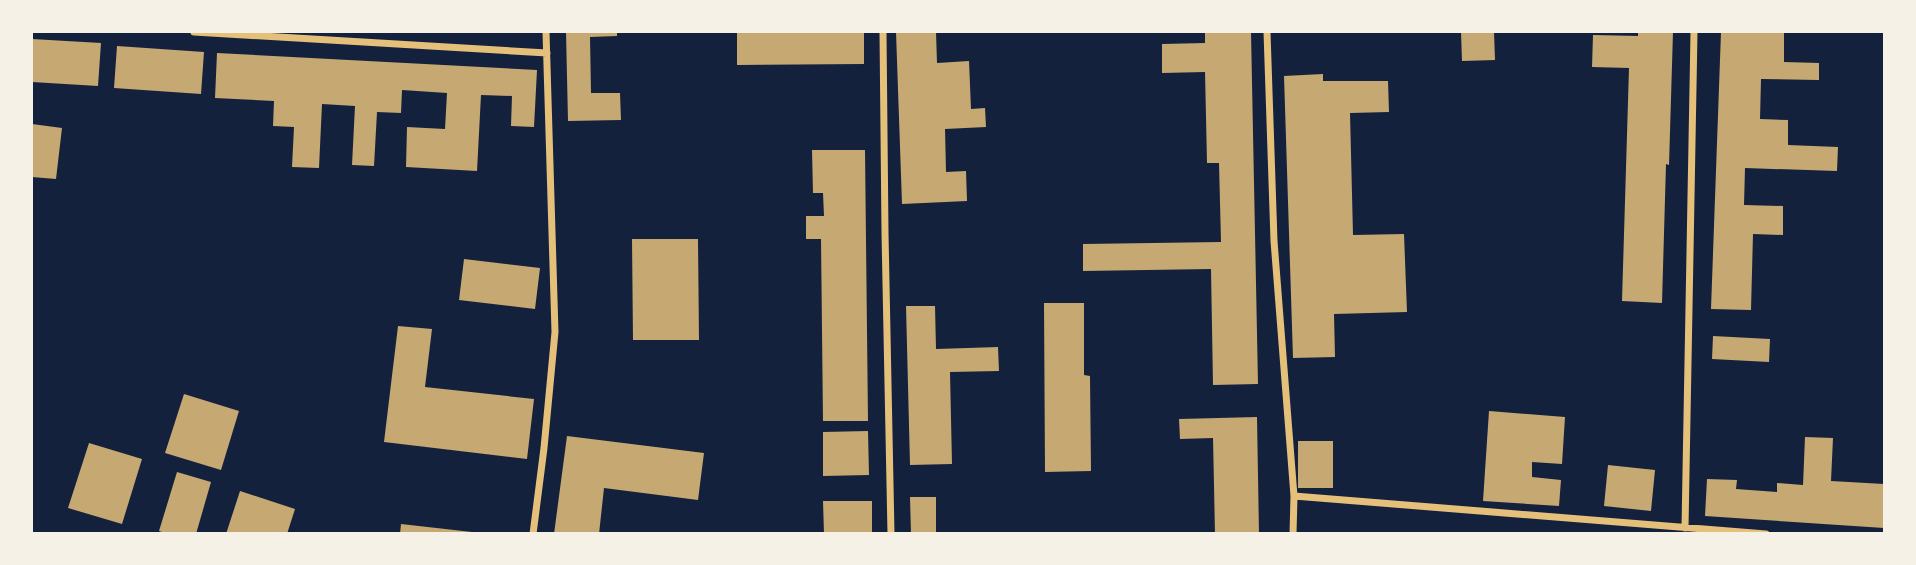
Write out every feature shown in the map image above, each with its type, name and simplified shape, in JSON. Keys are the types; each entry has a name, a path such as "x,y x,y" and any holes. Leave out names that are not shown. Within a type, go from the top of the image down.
{"street":[{"path":"194,32 304,35 547,53"},
{"path":"533,534 555,332 546,32"},
{"path":"883,32 891,534"},
{"path":"1267,32 1274,241 1294,496 1293,534"},
{"path":"1685,528 1694,32"},
{"path":"1294,496 1766,534"}],"building":[{"path":"566,32 617,32 617,36 590,37 591,93 620,93 621,120 568,121"},
{"path":"737,32 864,32 864,64 737,65"},
{"path":"896,32 936,32 937,63 969,61 971,109 985,108 986,127 945,129 946,172 966,171 967,201 902,204"},
{"path":"1205,32 1251,32 1258,384 1213,385 1211,269 1083,271 1083,244 1221,242 1219,163 1207,163 1205,72 1162,73 1162,44 1205,43"},
{"path":"1461,32 1494,32 1495,60 1462,61"},
{"path":"1638,32 1673,32 1662,303 1622,301 1629,68 1592,67 1593,35 1638,36"},
{"path":"1721,32 1784,32 1784,62 1819,63 1819,80 1761,79 1760,119 1788,120 1788,145 1838,147 1837,171 1745,168 1744,205 1783,206 1783,235 1753,234 1751,310 1711,309"},
{"path":"32,39 101,43 98,86 32,82"},
{"path":"117,46 204,52 201,94 114,88"},
{"path":"217,53 537,70 534,127 511,126 512,96 481,95 477,171 406,167 407,127 445,129 447,93 402,90 401,113 377,112 374,166 352,165 355,106 322,104 319,168 292,167 294,127 273,126 274,101 215,98"},
{"path":"1323,74 1323,81 1388,81 1389,112 1350,113 1353,235 1404,234 1407,312 1334,314 1335,357 1293,358 1284,76"},
{"path":"32,124 62,128 56,179 32,177"},
{"path":"812,150 865,150 868,421 823,421 821,239 806,239 806,216 824,216 823,193 813,193"},
{"path":"632,239 698,239 699,340 633,340"},
{"path":"464,259 540,268 535,309 459,300"},
{"path":"1044,303 1084,303 1084,375 1090,376 1091,471 1045,472"},
{"path":"906,306 935,306 936,349 998,347 999,371 950,372 952,464 910,465"},
{"path":"398,326 432,329 425,387 534,399 527,459 384,442"},
{"path":"1713,336 1770,339 1769,362 1712,359"},
{"path":"184,394 239,411 221,470 165,453"},
{"path":"1489,411 1565,417 1562,464 1532,462 1532,477 1561,480 1559,506 1483,501"},
{"path":"1257,417 1259,534 1215,534 1213,438 1180,439 1179,419"},
{"path":"868,431 869,475 823,476 823,432"},
{"path":"567,436 704,453 698,500 604,488 599,534 554,534"},
{"path":"1805,437 1833,438 1831,481 1884,484 1884,528 1705,516 1707,479 1737,480 1736,489 1777,492 1777,483 1803,485"},
{"path":"1298,441 1333,441 1333,488 1298,488"},
{"path":"89,443 142,459 122,524 68,508"},
{"path":"1608,465 1655,470 1651,511 1604,506"},
{"path":"177,472 211,482 196,534 168,534 159,531"},
{"path":"240,491 295,509 287,534 226,534"},
{"path":"910,497 936,497 936,534 911,534"},
{"path":"823,501 872,501 872,534 824,534"},
{"path":"401,524 472,532 472,534 400,534"}]}
